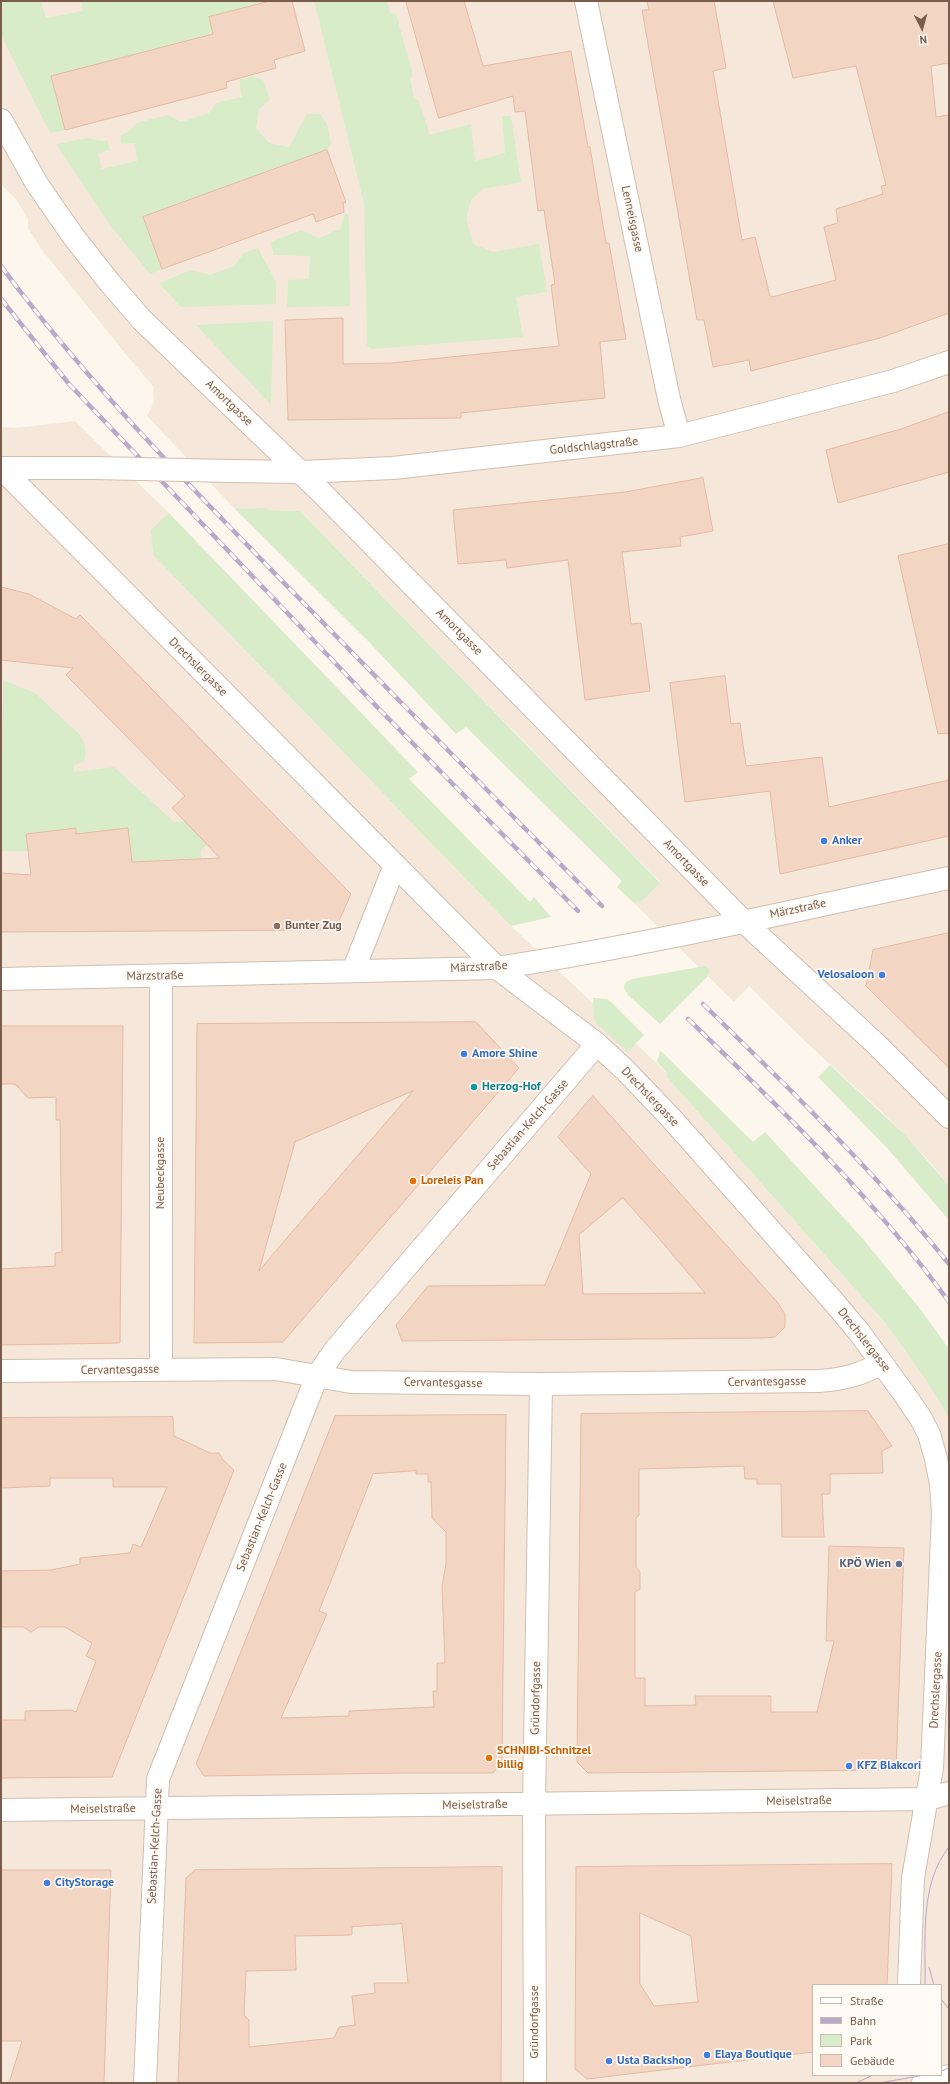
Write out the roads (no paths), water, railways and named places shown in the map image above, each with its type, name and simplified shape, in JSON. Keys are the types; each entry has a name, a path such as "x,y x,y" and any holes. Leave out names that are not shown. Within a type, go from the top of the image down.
{"street":[{"name":"Lenneisgasse","path":"586,1 669,399 679,436"},
{"name":"Amortgasse","path":"1,120 37,184 73,236 110,283 142,320 301,472 743,921 876,1044 949,1117"},
{"name":"Goldschlagstraße","path":"1,468 94,468 301,472 394,468 679,436 893,381 949,362"},
{"name":"Drechslergasse","path":"1,468 498,968 597,1044 645,1090 833,1301 882,1363 923,1423 936,1459 941,1484 943,1514 942,1565 932,1768 928,1799 913,1878 909,1984"},
{"path":"353,971 395,865"},
{"name":"Märzstraße","path":"1,979 498,968 568,957 700,931 949,878"},
{"name":"Neubeckgasse","path":"161,976 161,1370"},
{"name":"Sebastian-Kelch-Gasse","path":"145,2083 158,1779 317,1376 335,1350 597,1044"},
{"name":"Cervantesgasse","path":"1,1372 276,1370 352,1382 540,1384 819,1381 844,1379 864,1373 882,1363"},
{"name":"Gründorfgasse","path":"535,2083 534,1804 540,1384"},
{"name":"Meiselstraße","path":"1,1810 928,1799 949,1793"},
{"path":"923,2083 949,2076"}],"tram line":[{"path":"925,1984 925,1931 928,1895 939,1862 949,1847"},
{"path":"929,1967 934,1984"},
{"path":"942,2000 949,2009"},
{"path":"942,2071 949,2068"},
{"path":"856,2083 871,2076"},
{"path":"879,2083 919,2076"}],"railway":[{"path":"1,266 68,351 140,432 289,588 602,906"},
{"path":"1,299 69,384 379,709 578,911"},
{"path":"703,1004 830,1130 891,1196 949,1264"},
{"path":"688,1019 824,1154 889,1226 920,1263 949,1302"}],"place":[{"name":"Anker","path":"824,841"},
{"name":"Bunter Zug","path":"277,926"},
{"name":"Velosaloon","path":"882,975"},
{"name":"Amore Shine","path":"464,1054"},
{"name":"Herzog-Hof","path":"474,1087"},
{"name":"Loreleis Pan","path":"413,1181"},
{"name":"KPÖ Wien","path":"899,1564"},
{"name":"SCHNIBI-Schnitzel billig","path":"489,1758"},
{"name":"KFZ Blakcori","path":"849,1766"},
{"name":"CityStorage","path":"47,1883"},
{"name":"Elaya Boutique","path":"707,2055"},
{"name":"Usta Backshop","path":"609,2061"}]}
